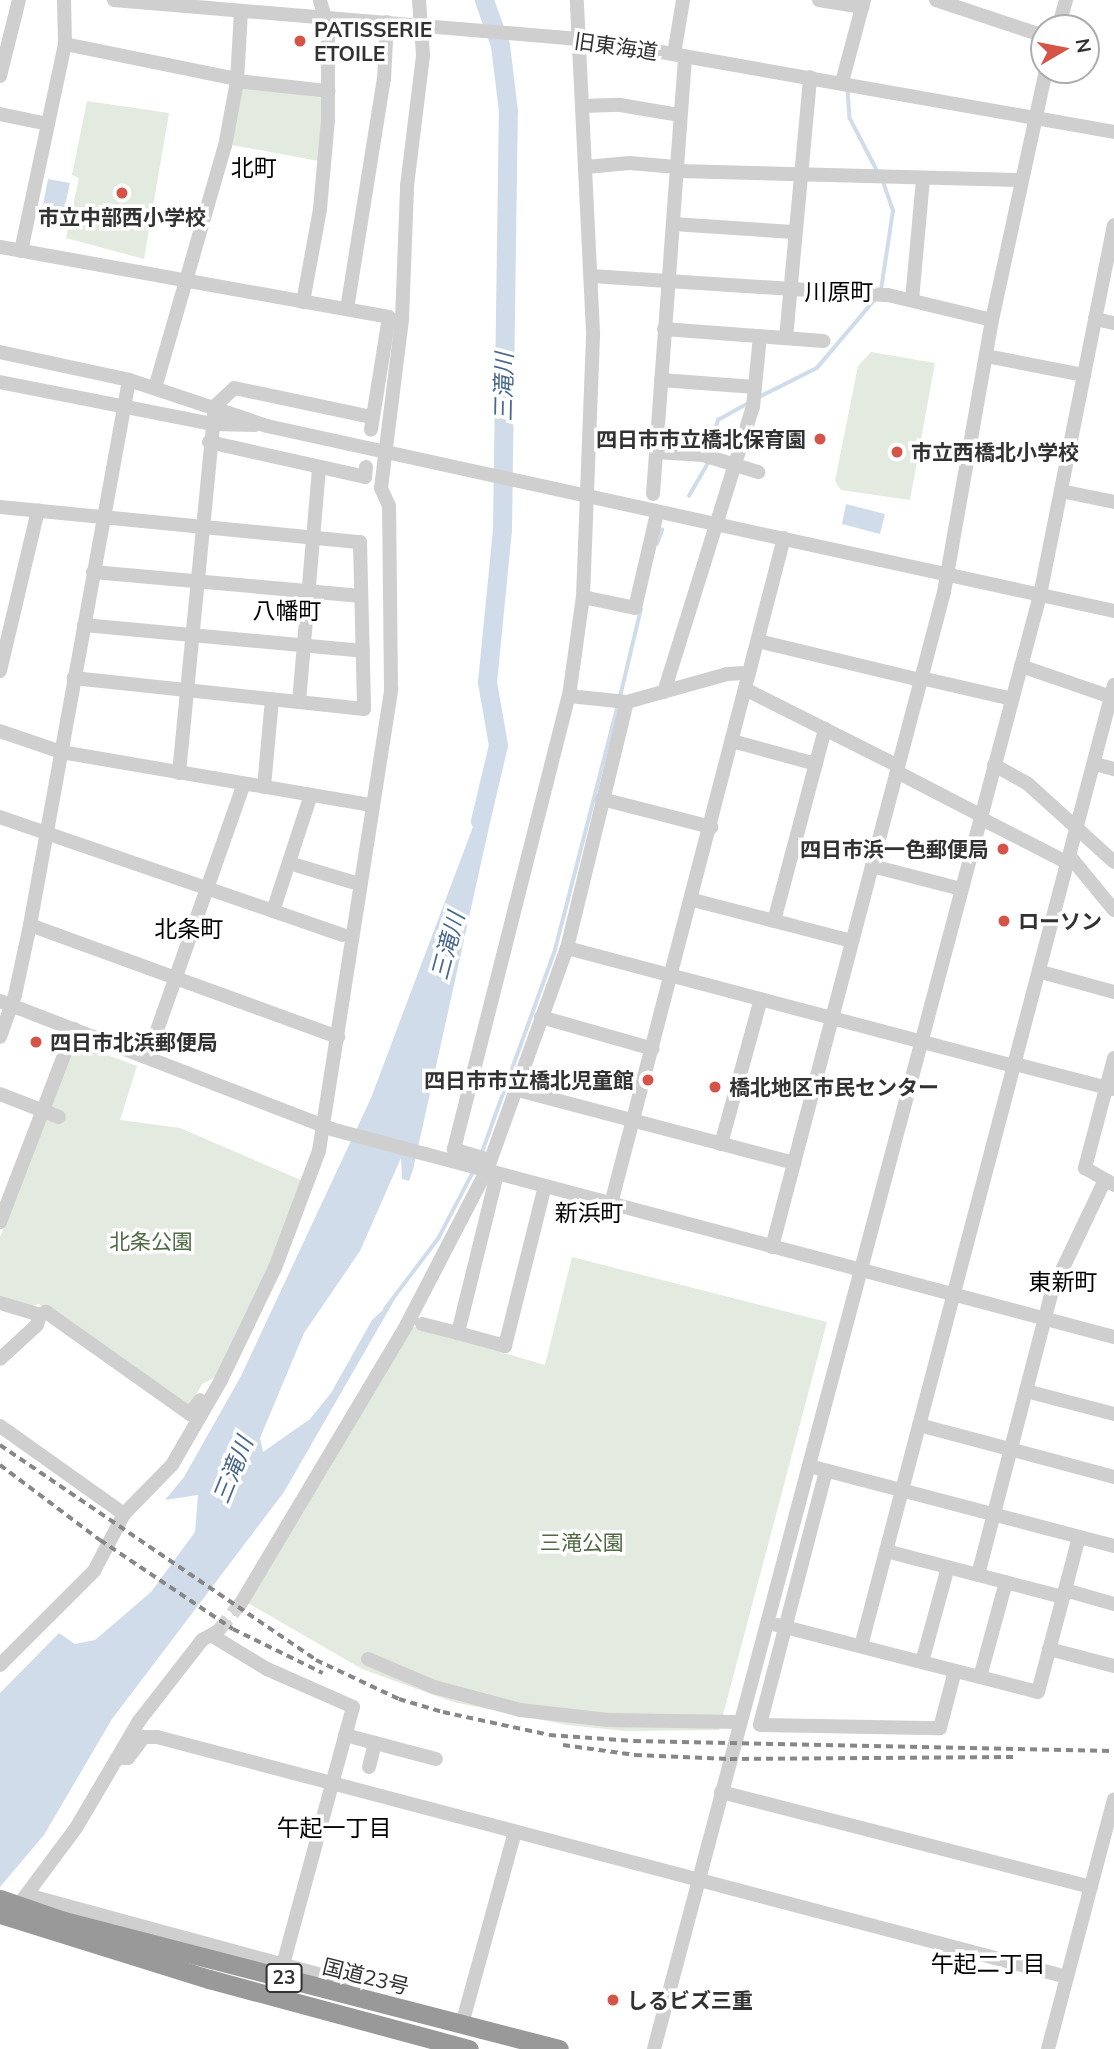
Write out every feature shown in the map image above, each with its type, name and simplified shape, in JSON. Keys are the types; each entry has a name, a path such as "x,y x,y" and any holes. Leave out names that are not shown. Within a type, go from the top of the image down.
{"highway":[{"name":"国道23号","path":"11,1903 559,2049"},
{"name":"国道23号","path":"11,1903 65,1937 439,2045 469,2049"}],"street":[{"path":"0,76 19,0"},
{"path":"21,251 65,44 64,0"},
{"name":"旧東海道","path":"114,0 200,5 242,12 322,7 387,22 581,39 842,82 1114,132"},
{"path":"0,1665 94,1571 124,1514 173,1465 221,1380 296,1216 327,1127 372,805 390,708 394,638 389,506 381,488 392,452 402,319 407,186 429,26 419,0"},
{"path":"486,1165 454,1149 569,696 583,597 591,276 577,0"},
{"path":"653,494 677,169 683,0"},
{"path":"819,0 863,4 842,82"},
{"path":"936,0 1030,31"},
{"path":"303,302 320,209 328,91 328,27 322,7"},
{"path":"155,388 225,146 237,80 242,12"},
{"path":"346,309 384,79 387,22"},
{"path":"65,44 237,80 328,91"},
{"path":"786,338 798,177 810,77"},
{"path":"772,1247 946,574 992,320 1032,117 1042,84"},
{"path":"582,106 620,105 680,115"},
{"path":"0,114 48,124"},
{"path":"587,167 629,163 798,177 1021,180"},
{"path":"912,300 923,179"},
{"path":"673,224 793,232"},
{"path":"654,2049 1040,595 1114,225"},
{"path":"0,247 389,317 372,423 234,388 215,405 209,442 179,773"},
{"path":"591,276 880,294 992,320"},
{"path":"1095,320 1114,323"},
{"path":"664,329 824,341"},
{"path":"664,692 753,408 760,336"},
{"path":"0,352 129,380 215,405 267,426"},
{"path":"986,356 1084,375"},
{"path":"0,1037 6,1003 30,925 129,380"},
{"path":"661,380 755,389"},
{"path":"0,382 212,424 267,426 1114,611"},
{"path":"209,442 365,477 366,467"},
{"path":"656,452 709,456 758,472"},
{"path":"299,702 318,467"},
{"path":"1060,491 1114,502"},
{"path":"0,506 104,519 360,542 364,709 74,678"},
{"path":"0,671 38,510"},
{"path":"583,597 635,608 656,518"},
{"path":"611,1204 693,900 784,538"},
{"path":"93,572 361,596"},
{"path":"84,625 363,651"},
{"path":"758,641 1012,699"},
{"path":"861,1646 1071,862 1112,695 1021,666"},
{"path":"569,696 620,702 727,674 749,673"},
{"path":"745,689 825,729 980,816 1071,862 1114,911"},
{"path":"264,787 272,699"},
{"path":"241,1603 406,1326 486,1165 567,948 602,799 620,702"},
{"path":"774,921 825,729"},
{"path":"0,732 61,752 372,805"},
{"path":"732,741 816,764"},
{"path":"1095,764 1114,769"},
{"path":"994,765 1028,784 1077,833 1114,862"},
{"path":"148,1056 244,784"},
{"path":"274,911 311,795"},
{"path":"602,799 711,827"},
{"path":"0,817 342,935"},
{"path":"289,863 352,882"},
{"path":"872,866 961,889"},
{"path":"693,900 852,941"},
{"path":"30,925 338,1037"},
{"path":"567,948 922,1042 1110,1088"},
{"path":"1041,972 1114,992"},
{"path":"721,1144 761,999"},
{"path":"6,1003 327,1127 486,1165 545,1186 1114,1337"},
{"path":"541,1017 653,1049"},
{"path":"0,1222 74,1030"},
{"path":"978,1575 1052,1291 1109,1182 1085,1168 1110,1088 1114,1058"},
{"path":"514,1089 794,1163"},
{"path":"0,1094 59,1117"},
{"path":"458,1333 486,1165"},
{"path":"422,1324 505,1346 545,1186"},
{"path":"0,1303 40,1314 47,1312 190,1414 206,1390 221,1380"},
{"path":"0,1359 37,1325 40,1314"},
{"path":"1026,1391 1114,1414"},
{"path":"919,1425 1114,1477"},
{"path":"0,1426 124,1514"},
{"path":"808,1466 1114,1546"},
{"path":"826,1471 760,1724 940,1728 955,1671"},
{"path":"766,1622 1038,1692 1079,1537"},
{"path":"886,1551 1006,1582 1114,1604"},
{"path":"922,1662 948,1567"},
{"path":"980,1678 1006,1582"},
{"path":"283,1965 353,1707 267,1669 215,1632 202,1640 139,1721 76,1828 11,1903 344,1981 346,1994"},
{"path":"1049,1649 1114,1666"},
{"path":"368,1660 434,1688 520,1710 608,1720 739,1723"},
{"path":"345,1735 436,1759"},
{"path":"117,1758 128,1758 149,1736 1067,1977"},
{"path":"369,1767 375,1743"},
{"path":"721,1791 1091,1887"},
{"path":"1048,2049 1114,1800"},
{"path":"462,2024 515,1832"}],"green space":[{"path":"241,85 322,98 319,161 232,145"},
{"path":"87,101 169,113 144,259 66,238 79,178 72,175"},
{"path":"871,352 935,363 910,500 841,490 835,481 858,366"},
{"name":"北条公園","path":"75,1043 137,1066 120,1120 180,1128 303,1181 273,1262 218,1376 202,1384 189,1407 39,1304 27,1307 0,1299 0,1237"},
{"name":"三滝公園","path":"572,1257 827,1322 719,1730 625,1731 567,1725 453,1702 362,1669 248,1603 411,1326 545,1365"}],"water":[{"path":"48,179 70,183 61,224 40,220"},
{"path":"846,504 885,514 880,534 842,524"},
{"path":"500,755 493,809 413,1170 409,1181 402,1179 401,1158 360,1251 304,1333 260,1438 263,1452 310,1419 331,1393 372,1320 395,1299 284,1492 112,1719 44,1835 0,1887 0,1693 59,1633 75,1644 95,1640 151,1592 195,1532 198,1495 165,1500 184,1477 241,1376 371,1098"}],"waterway":[{"name":"三滝川","path":"480,821 498,745 487,682 502,529 508,111 500,45 484,0"},
{"path":"848,90 850,118 878,172"},
{"path":"881,290 893,211 883,182"},
{"path":"757,398 817,368 877,297"},
{"path":"710,454 718,420 751,402"},
{"path":"689,496 709,462"},
{"path":"657,544 662,530"},
{"path":"620,697 641,609"},
{"path":"482,1152 555,950 618,705"},
{"path":"385,1309 438,1239 473,1172"}],"tunnel":[{"path":"219,1630 241,1603"}],"railway":[{"path":"0,1445 316,1660 399,1699 443,1712 549,1735 634,1741 1114,1751"},
{"path":"0,1465 100,1540 233,1629 323,1673"},
{"path":"563,1745 635,1755 730,1759 1014,1757"}],"place":[{"name":"PATISSERIE ETOILE","path":"300,41"},
{"name":"市立中部西小学校","path":"122,193"},
{"name":"四日市市立橋北保育園","path":"820,439"},
{"name":"市立西橋北小学校","path":"897,452"},
{"name":"四日市浜一色郵便局","path":"1003,849"},
{"name":"ローソン","path":"1004,921"},
{"name":"四日市北浜郵便局","path":"36,1042"},
{"name":"四日市市立橋北児童館","path":"648,1080"},
{"name":"橋北地区市民センター","path":"715,1087"},
{"name":"しるビズ三重","path":"613,2000"}],"district":[{"name":"北町","path":"254,168"},
{"name":"川原町","path":"839,292"},
{"name":"八幡町","path":"287,611"},
{"name":"北条町","path":"189,929"},
{"name":"新浜町","path":"589,1213"},
{"name":"東新町","path":"1063,1282"},
{"name":"午起一丁目","path":"334,1828"},
{"name":"午起二丁目","path":"988,1964"}]}
